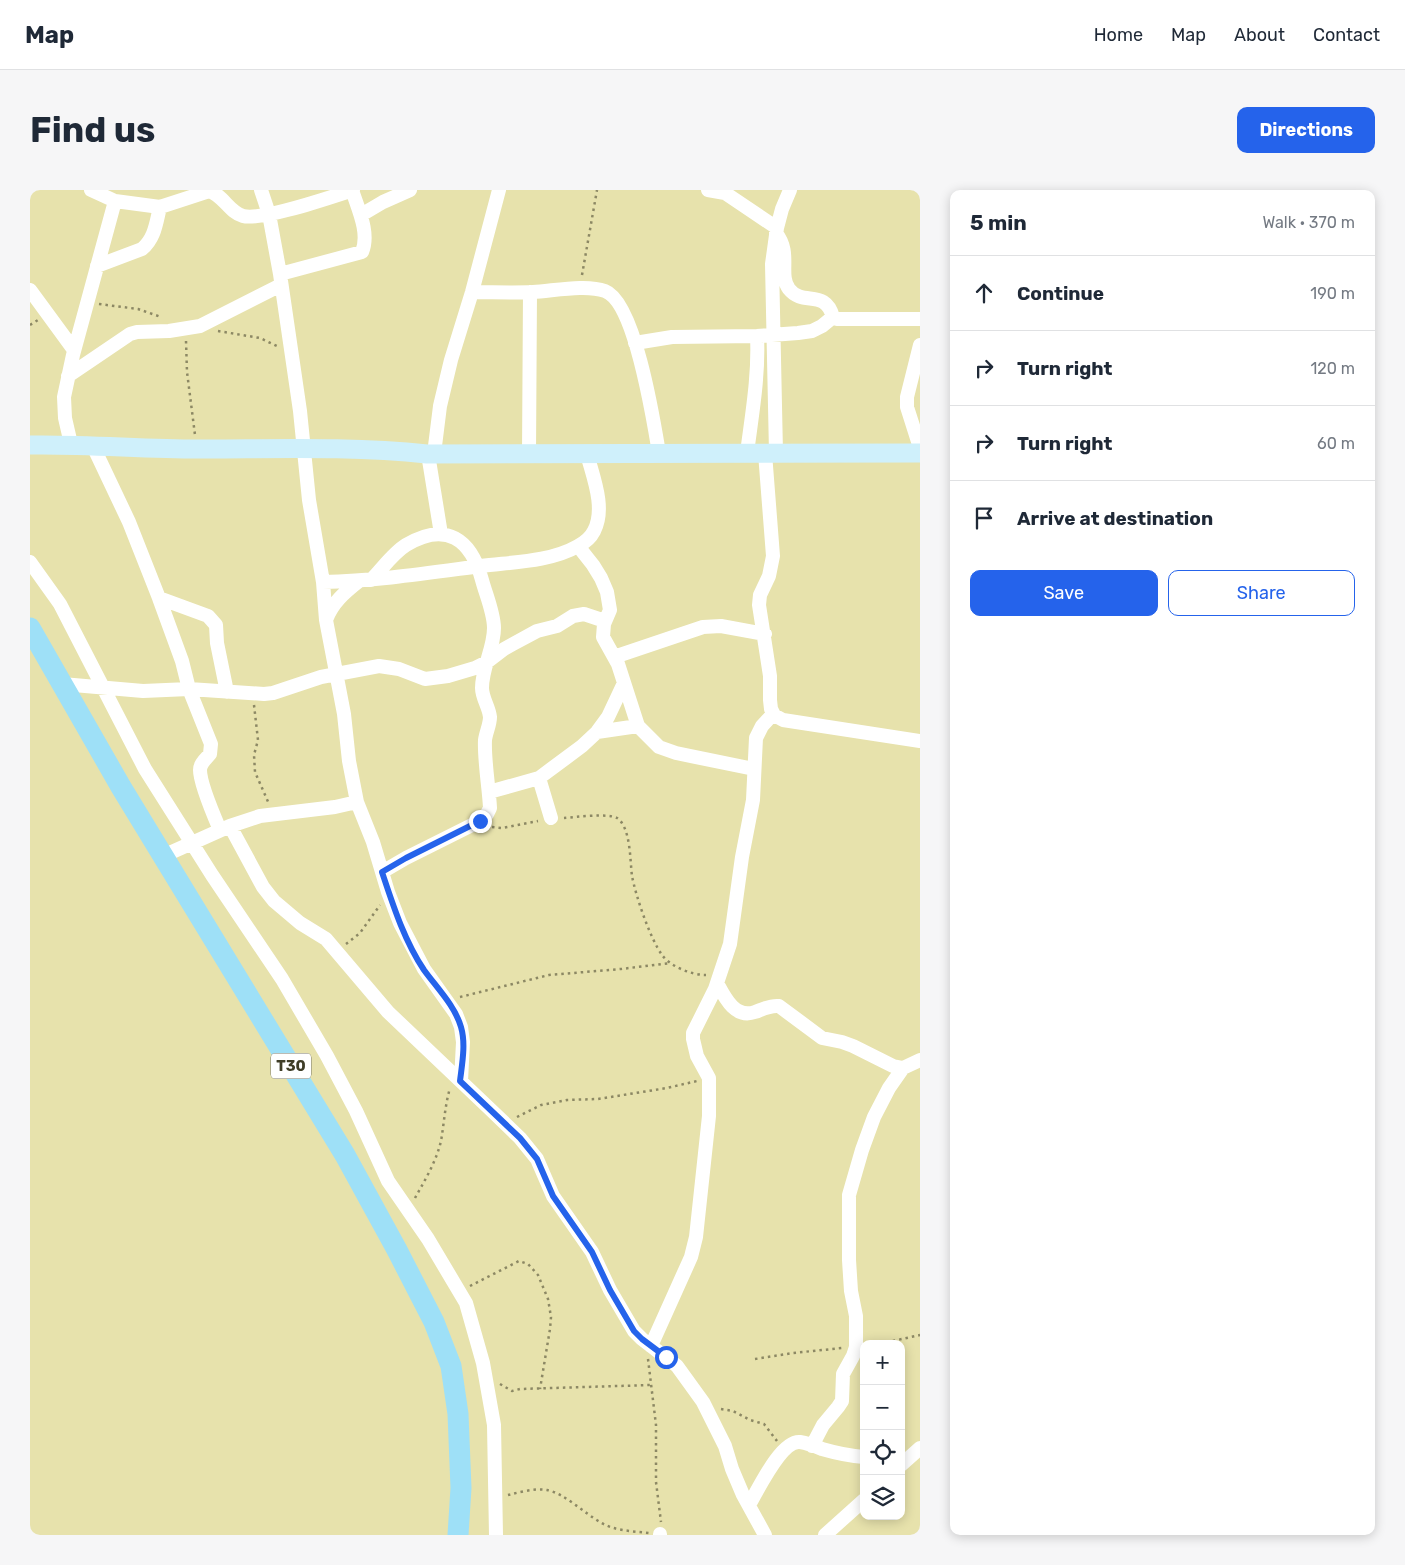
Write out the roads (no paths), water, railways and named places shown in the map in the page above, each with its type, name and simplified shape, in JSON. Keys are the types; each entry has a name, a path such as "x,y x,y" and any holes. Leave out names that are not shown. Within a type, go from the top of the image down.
{"main road":[{"name":"T30","path":"30,628 121,787 345,1155 398,1250 434,1322 451,1366 458,1414 461,1488 458,1535"}],"street":[{"path":"68,376 130,334 137,332 161,332 200,326 280,280 362,252 364,247 364,229 352,190 269,214 250,217 241,215 209,191 160,207 115,201 91,190"},
{"path":"262,190 269,214 292,357 309,500 323,582 326,620 338,674 349,761 357,802 400,923 424,968 456,1014 463,1042 458,1078"},
{"path":"361,215 383,202 410,190"},
{"path":"441,534 431,454 440,406 499,190"},
{"path":"708,190 725,193 777,230 785,249 785,280 789,289 796,295 828,304 832,317"},
{"path":"763,453 773,334 772,264 782,209 790,190"},
{"path":"71,444 64,397 74,350 115,201"},
{"path":"97,266 148,245 152,239 160,207"},
{"path":"472,292 530,292 579,289 599,290 610,294 618,303 630,328 644,372 659,453"},
{"path":"30,290 74,350"},
{"path":"529,454 530,292"},
{"path":"832,317 849,320 920,319"},
{"path":"635,343 672,337 757,336 812,330 822,326 832,317"},
{"path":"757,336 763,453 773,556 769,576 760,595 759,605 765,634 770,676 770,700 773,714 783,720 920,741"},
{"path":"920,345 908,390 907,407 920,448"},
{"path":"30,445 71,444 196,449 304,448 431,454 920,452"},
{"path":"93,446 129,522 182,660 189,689 211,744 210,754 204,760 200,770 210,806 274,901 300,923 326,939 388,1012 504,1122 537,1159 553,1196 592,1252 610,1290 634,1331 677,1366 706,1408 725,1446 732,1469 748,1505 765,1535"},
{"path":"323,582 365,581 430,574 555,555 578,546 594,532 600,518 597,492 586,454"},
{"path":"326,620 329,611 336,601 365,581 406,546 421,538 441,534 460,541 472,554 478,566 494,627 482,690 490,720 485,740 490,808 480,821 382,872"},
{"path":"578,546 597,571 607,592 610,610 602,630 603,637 614,657 638,726 659,747 754,769"},
{"path":"30,562 60,604 145,769 282,979 356,1110 388,1181 428,1239 466,1303 483,1363 494,1424 496,1535"},
{"path":"159,598 208,616 213,620 216,626 217,643 228,692"},
{"path":"62,684 143,691 189,689 254,694 273,693 321,677 379,666 390,666 419,678 432,678 461,672 487,662 513,644 538,632 557,626 573,616 584,614 605,621"},
{"path":"614,657 703,627 721,626 765,634"},
{"path":"489,792 539,778 562,762 597,732 608,717 624,683"},
{"path":"648,1344 691,1257 696,1238 709,1116 709,1078 697,1056 692,1039 718,979 730,944 742,857 753,800 758,732 773,714"},
{"path":"597,732 638,726"},
{"path":"539,778 551,818"},
{"path":"163,856 225,828 274,814 334,807 357,802"},
{"path":"718,979 730,1006 737,1011 745,1014 767,1007 779,1006 822,1038 853,1046 893,1066 903,1068"},
{"path":"812,1446 823,1425 842,1401 843,1374 856,1347 856,1316 851,1291 849,1260 849,1195 874,1117 889,1088 903,1068 920,1060"},
{"path":"748,1505 783,1450 792,1443 800,1442 838,1453 860,1456"},
{"path":"905,1461 920,1448"},
{"path":"825,1535 860,1504"}]}
